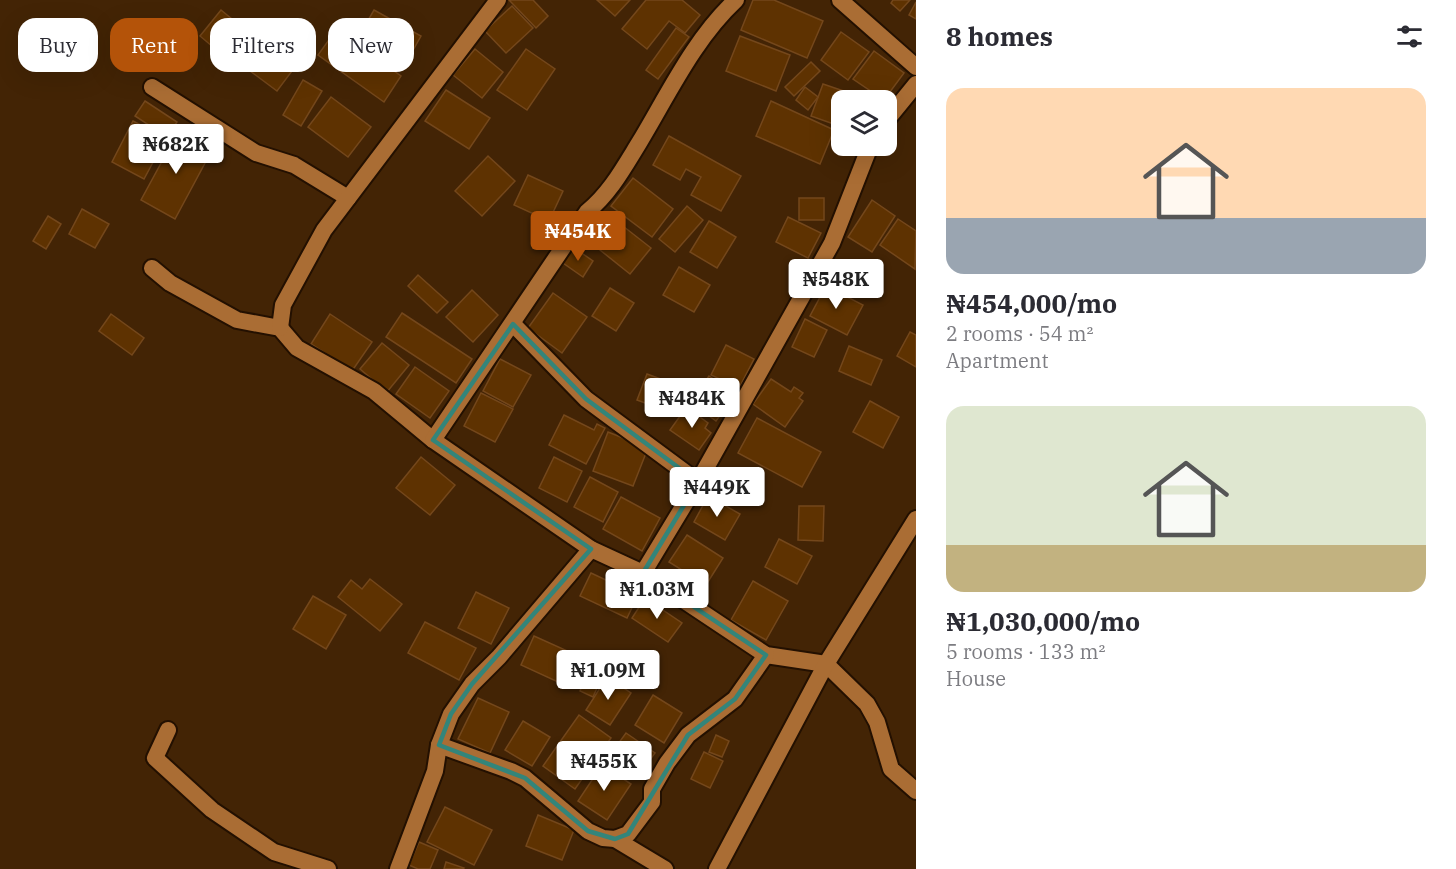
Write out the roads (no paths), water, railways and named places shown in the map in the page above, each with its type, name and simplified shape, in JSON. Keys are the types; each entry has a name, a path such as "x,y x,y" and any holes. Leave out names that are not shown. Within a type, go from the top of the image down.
{"street":[{"path":"280,328 283,305 324,230 498,0"},
{"path":"433,440 586,212 611,189 699,43 721,14 736,0"},
{"path":"840,0 916,67"},
{"path":"897,108 916,84"},
{"path":"152,87 256,153 294,165 348,198"},
{"path":"642,573 698,482 832,243 866,156"},
{"path":"152,268 170,283 237,320 280,328 297,348 374,391 433,440 591,549 642,573 766,655 826,664 867,704 877,722 891,769 916,791"},
{"path":"513,324 592,405 698,482"},
{"path":"717,869 826,664 916,519"},
{"path":"398,869 435,771 439,745 451,714 472,684 506,649 591,549"},
{"path":"439,745 525,778 588,831 603,838 615,839 628,834 652,802 652,789 667,763 688,735 735,699 766,655"},
{"path":"168,730 154,758 212,810 274,852 328,869"},
{"path":"615,839 665,869"}]}
